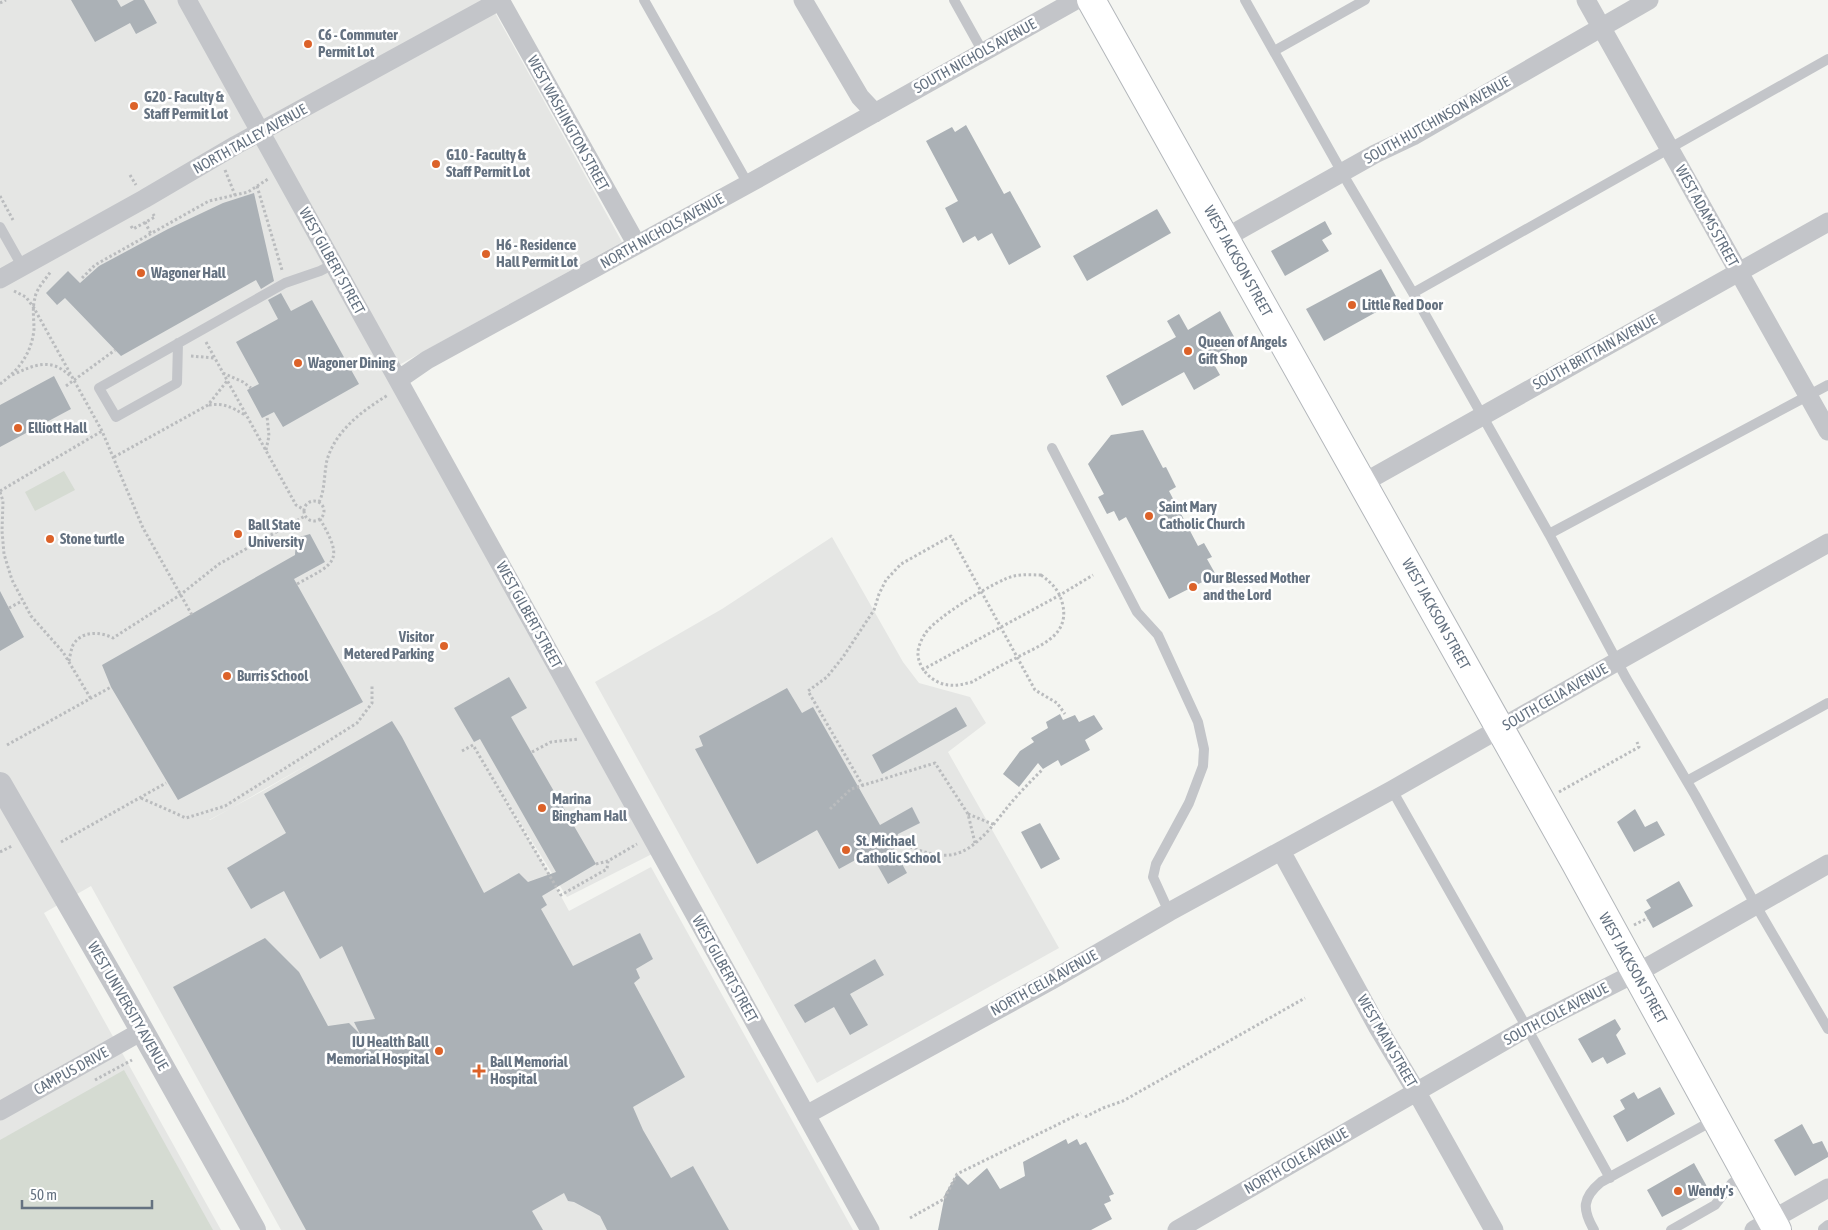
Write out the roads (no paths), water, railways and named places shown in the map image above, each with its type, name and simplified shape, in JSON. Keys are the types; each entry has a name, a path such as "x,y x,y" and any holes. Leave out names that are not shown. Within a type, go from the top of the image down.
{"main road":[{"name":"WEST JACKSON STREET","path":"1091,0 1500,728 1746,1174 1767,1227"}],"street":[{"name":"WEST GILBERT STREET","path":"187,0 870,1230"},
{"name":"NORTH TALLEY AVENUE","path":"2,277 500,0"},
{"name":"WEST WASHINGTON STREET","path":"500,0 637,245"},
{"path":"803,0 860,97 875,113"},
{"name":"SOUTH NICHOLS AVENUE","path":"875,113 1076,0"},
{"name":"WEST ADAMS STREET","path":"1586,0 1828,431"},
{"name":"SOUTH HUTCHINSON AVENUE","path":"1225,238 1342,172 1413,136 1649,0"},
{"name":"NORTH NICHOLS AVENUE","path":"398,380 427,360 875,113"},
{"name":"SOUTH BRITTAIN AVENUE","path":"1362,483 1828,222"},
{"name":"SOUTH CELIA AVENUE","path":"1281,851 1828,543"},
{"name":"WEST UNIVERSITY AVENUE","path":"0,784 254,1230"},
{"name":"NORTH CELIA AVENUE","path":"806,1115 1281,851"},
{"name":"WEST MAIN STREET","path":"1281,851 1377,1026 1494,1230"},
{"name":"SOUTH COLE AVENUE","path":"1416,1091 1528,1028 1635,973 1828,864"},
{"name":"CAMPUS DRIVE","path":"0,1111 142,1031"},
{"name":"NORTH COLE AVENUE","path":"1176,1230 1416,1091"},
{"path":"1767,1227 1828,1188"}],"lane":[{"path":"644,0 748,184"},
{"path":"954,0 983,52"},
{"path":"1245,0 1342,172 1413,292 1618,660 1828,1029"},
{"path":"1274,51 1365,0"},
{"path":"1413,292 1828,59"},
{"path":"0,227 22,266"},
{"path":"178,343 178,384 116,417 99,388 178,343 285,283 334,264"},
{"path":"1549,534 1828,385"},
{"path":"1052,448 1137,612 1158,635 1198,722 1204,749 1204,766 1184,812 1156,864 1154,877 1169,912"},
{"path":"1687,781 1828,703"},
{"path":"1392,790 1528,1028 1610,1178"},
{"path":"1594,1230 1586,1211 1585,1202 1591,1191 1601,1182 1715,1120"},
{"path":"1671,1230 1715,1205 1732,1183 1746,1174"}],"place":[{"name":"C6 - Commuter Permit Lot","path":"308,44"},
{"name":"G20 - Faculty & Staff Permit Lot","path":"134,106"},
{"name":"G10 - Faculty & Staff Permit Lot","path":"436,164"},
{"name":"H6 - Residence Hall Permit Lot","path":"486,254"},
{"name":"Wagoner Hall","path":"141,273"},
{"name":"Little Red Door","path":"1352,305"},
{"name":"Queen of Angels Gift Shop","path":"1188,351"},
{"name":"Wagoner Dining","path":"298,363"},
{"name":"Elliott Hall","path":"18,428"},
{"name":"Saint Mary Catholic Church","path":"1149,516"},
{"name":"Ball State University","path":"238,534"},
{"name":"Stone turtle","path":"50,539"},
{"name":"Our Blessed Mother and the Lord","path":"1193,587"},
{"name":"Visitor Metered Parking","path":"444,646"},
{"name":"Burris School","path":"227,676"},
{"name":"Marina Bingham Hall","path":"542,808"},
{"name":"St. Michael Catholic School","path":"846,850"},
{"name":"IU Health Ball Memorial Hospital","path":"439,1051"},
{"name":"Ball Memorial Hospital","path":"479,1071"},
{"name":"Wendy's","path":"1678,1191"}]}
